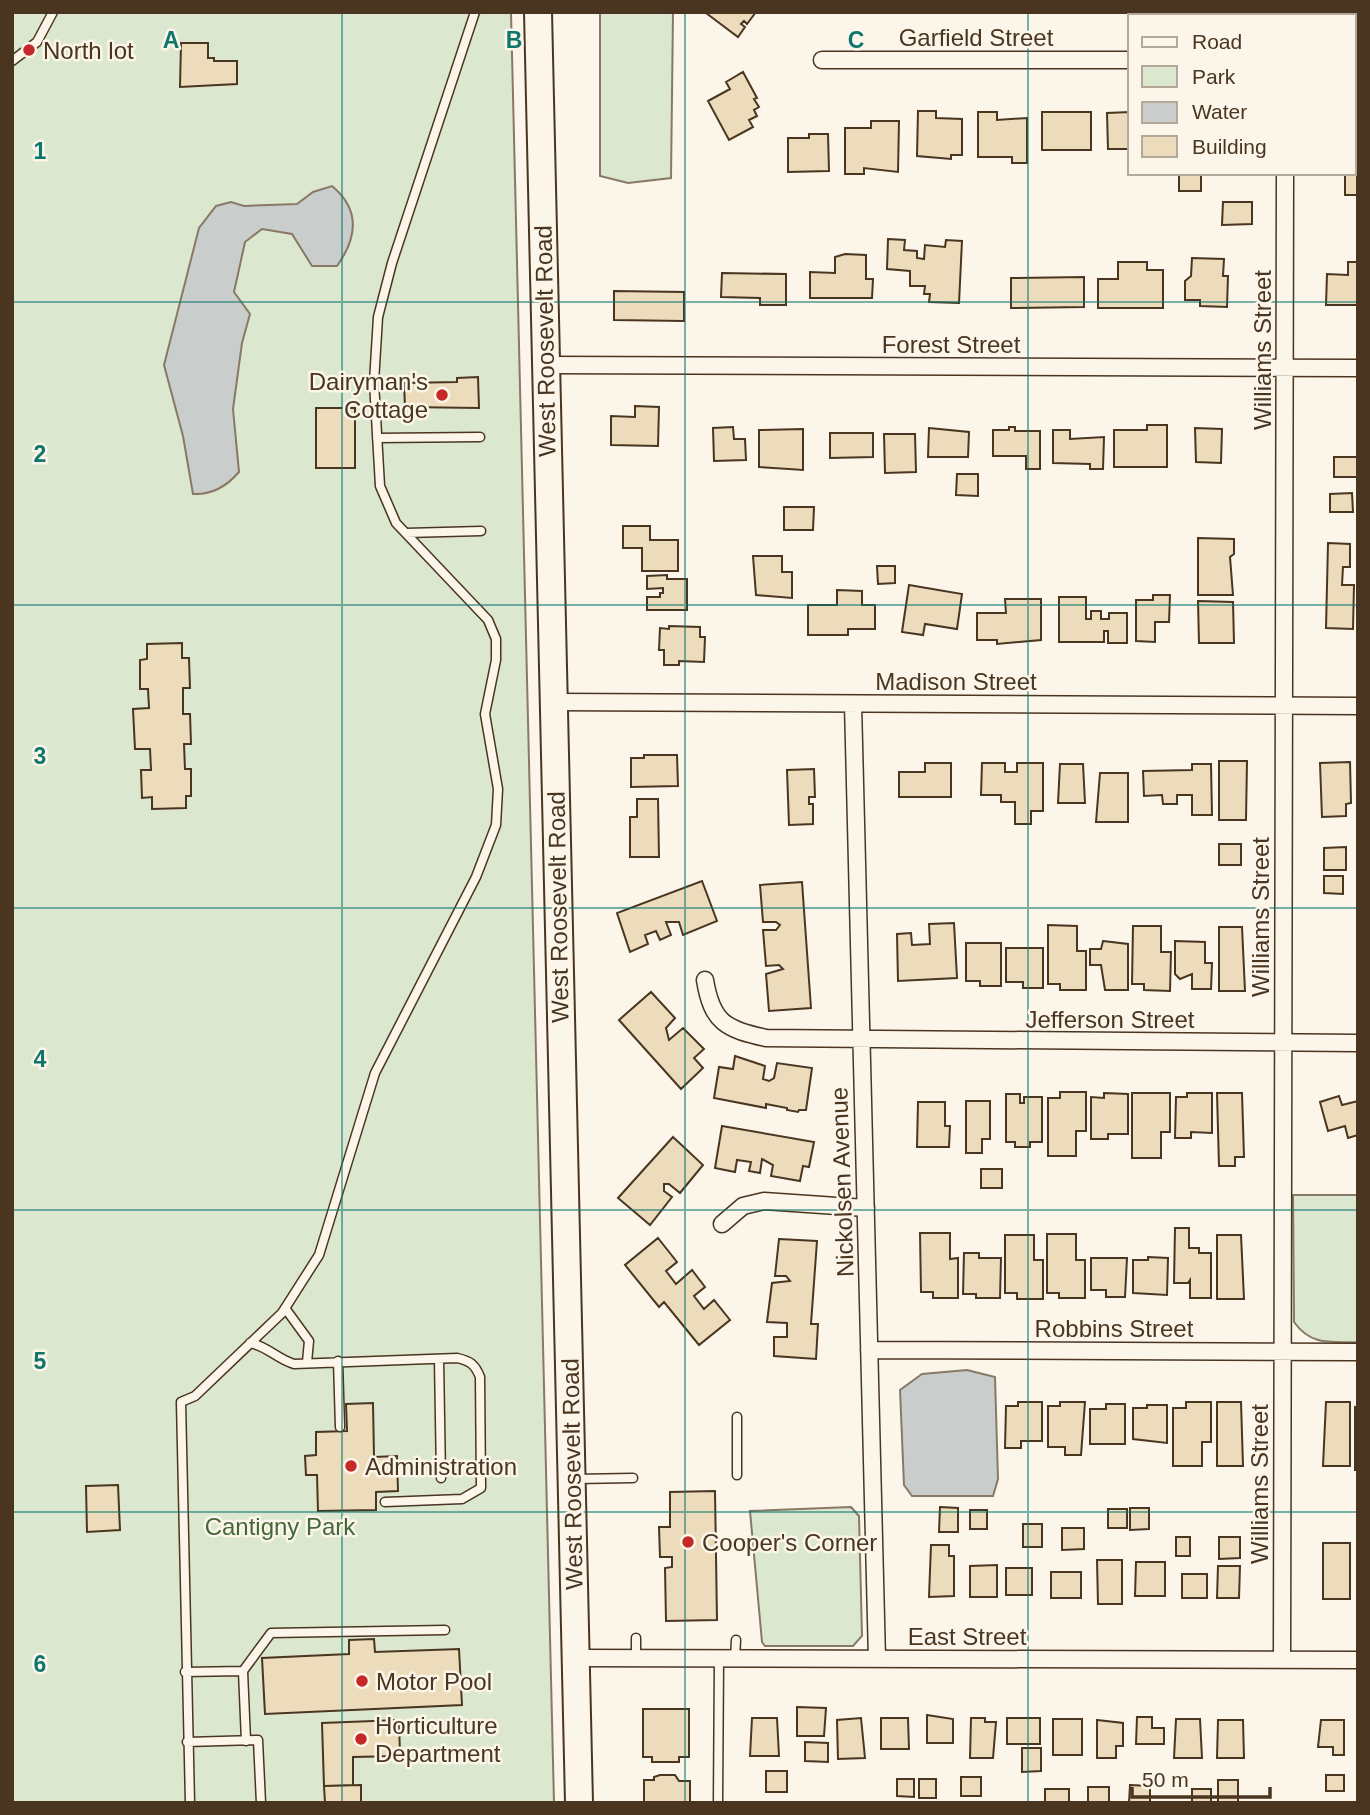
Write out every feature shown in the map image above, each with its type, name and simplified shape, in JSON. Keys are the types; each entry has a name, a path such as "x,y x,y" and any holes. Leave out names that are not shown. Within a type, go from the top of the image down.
{"main road":[{"name":"West Roosevelt Road","path":"538,12 579,1803"}],"street":[{"name":"Garfield Street","path":"822,60 1128,60"},
{"name":"Williams Street","path":"1282,1660 1285,175"},
{"name":"Forest Street","path":"545,365 1358,368"},
{"name":"Madison Street","path":"553,702 1358,706"},
{"name":"Nickolsen Avenue","path":"853,704 877,1659"},
{"name":"Jefferson Street","path":"705,980 709,1005 733,1031 766,1038 861,1041 1358,1043"},
{"path":"722,1224 743,1206 764,1201 866,1208"},
{"name":"Robbins Street","path":"869,1350 1358,1352"},
{"name":"East Street","path":"577,1658 1358,1660"}],"lane":[{"path":"12,61 37,42 53,12"},
{"path":"190,1803 181,1402 195,1396 285,1308 319,1255 375,1073 477,877 496,825 498,789 485,714 496,660 496,639 488,620 396,523 380,486 374,382 378,317 396,251 475,12"},
{"path":"377,438 480,437"},
{"path":"406,533 481,531"},
{"path":"285,1308 309,1341 307,1362"},
{"path":"250,1343 262,1345 283,1361 294,1364 439,1359 469,1361 480,1377 481,1488 462,1499 384,1502"},
{"path":"439,1359 441,1478"},
{"path":"338,1361 340,1427"},
{"path":"737,1417 737,1475"},
{"path":"572,1479 633,1478"},
{"path":"246,1741 243,1671 271,1633 445,1630"},
{"path":"636,1639 636,1658"},
{"path":"718,1803 727,1658 736,1640"},
{"path":"185,1672 243,1671"},
{"path":"187,1742 258,1741 261,1803"}],"green space":[{"name":"Cantigny Park","path":"12,12 511,12 554,1803 12,1803"},
{"path":"600,12 673,12 671,178 628,183 600,176"},
{"path":"1293,1195 1358,1195 1358,1342 1315,1339 1294,1322"},
{"path":"851,1507 859,1516 862,1636 853,1646 765,1646 762,1642 750,1511"}],"water":[{"path":"332,186 348,205 353,224 349,245 337,266 312,266 292,234 262,229 245,242 234,292 250,314 242,343 233,409 239,472 219,489 193,494 183,436 164,365 199,228 216,206 231,202 244,206 297,204 313,192"},
{"path":"967,1370 995,1377 998,1479 993,1496 912,1496 904,1485 900,1390 922,1374"}],"building":[{"path":"756,12 747,24 744,21 741,24 745,27 738,37 706,13"},
{"path":"181,43 208,43 208,58 214,58 214,61 237,61 237,84 180,87"},
{"path":"743,72 759,107 754,110 757,116 749,120 753,127 729,140 708,101 730,89 726,82"},
{"path":"918,111 936,111 936,118 962,119 962,155 951,155 951,159 917,156"},
{"path":"978,112 997,112 997,120 1027,118 1027,163 1012,163 1012,157 978,157"},
{"path":"1042,112 1091,112 1091,150 1042,150"},
{"path":"1128,112 1128,149 1108,149 1107,113"},
{"path":"871,121 899,121 898,172 864,168 864,174 845,174 845,128 871,128"},
{"path":"809,134 828,134 829,171 788,172 788,138 809,138"},
{"path":"1356,172 1358,195 1345,195 1345,175 1356,175"},
{"path":"1179,175 1201,175 1201,191 1179,191"},
{"path":"1223,202 1252,202 1252,224 1222,225"},
{"path":"888,239 905,240 904,250 917,251 917,258 924,259 925,245 945,247 946,240 962,241 959,303 929,302 930,294 924,294 925,286 910,286 910,271 887,269"},
{"path":"845,254 866,255 866,279 873,279 872,298 810,298 810,272 835,273 835,257"},
{"path":"1192,258 1224,259 1223,276 1228,276 1227,307 1200,306 1200,300 1185,300 1185,281 1191,276"},
{"path":"1118,262 1147,262 1147,270 1163,270 1163,308 1098,308 1098,279 1118,279"},
{"path":"1348,262 1358,262 1358,305 1326,305 1327,274 1348,275"},
{"path":"722,273 786,274 786,305 760,305 760,298 721,297"},
{"path":"1084,277 1084,307 1011,308 1011,278"},
{"path":"614,291 684,292 684,321 614,320"},
{"name":"Dairyman's Cottage","path":"478,377 479,408 405,407 404,383 457,382 457,378"},
{"path":"635,406 659,407 658,446 611,445 611,416 635,417"},
{"path":"316,408 355,408 355,468 316,468"},
{"path":"1147,425 1167,425 1167,467 1114,467 1114,430 1147,430"},
{"path":"733,427 734,439 745,439 746,460 714,461 713,428"},
{"path":"1009,427 1015,427 1015,431 1040,431 1040,469 1026,469 1026,456 993,456 993,430 1009,430"},
{"path":"929,428 969,432 968,457 928,457"},
{"path":"1195,428 1222,429 1221,463 1196,462"},
{"path":"803,429 803,470 759,467 759,430"},
{"path":"1053,430 1070,430 1070,439 1104,437 1103,469 1090,469 1090,464 1053,463"},
{"path":"830,433 873,433 873,457 830,458"},
{"path":"884,434 915,434 916,472 885,473"},
{"path":"1334,457 1358,457 1358,477 1334,477"},
{"path":"957,474 978,474 978,496 956,495"},
{"path":"1352,493 1353,512 1330,512 1330,494"},
{"path":"784,507 814,507 813,530 784,530"},
{"path":"623,526 650,526 650,540 678,540 678,571 642,571 642,548 623,548"},
{"path":"1198,538 1234,539 1234,554 1230,557 1233,595 1198,595"},
{"path":"1328,543 1350,544 1350,567 1343,567 1342,585 1354,585 1353,629 1326,628"},
{"path":"753,556 782,556 782,572 792,572 792,598 756,595"},
{"path":"877,566 895,566 895,583 878,584"},
{"path":"667,575 667,579 687,579 687,610 647,610 647,597 660,597 663,588 647,589 647,576"},
{"path":"909,585 962,594 957,629 925,624 923,635 902,632"},
{"path":"837,590 862,591 862,605 875,605 875,629 848,629 848,635 808,635 808,605 837,605"},
{"path":"1153,595 1170,595 1169,622 1155,622 1155,642 1136,641 1136,600 1153,600"},
{"path":"1059,597 1086,597 1086,619 1091,619 1091,611 1101,611 1101,619 1109,619 1109,613 1127,613 1127,643 1108,643 1108,631 1104,631 1104,642 1059,642"},
{"path":"1005,599 1041,599 1041,640 997,644 997,640 977,640 977,613 1006,613"},
{"path":"1198,601 1233,602 1234,643 1199,643"},
{"path":"669,626 700,627 700,637 705,637 704,662 679,661 679,665 664,665 664,650 659,650 660,628 669,629"},
{"path":"182,643 182,658 189,658 190,688 183,688 183,714 190,714 191,744 184,744 185,769 191,769 191,796 186,796 186,808 152,809 152,797 142,798 141,770 151,770 150,749 135,749 133,709 149,708 148,689 140,689 140,660 147,659 147,644"},
{"path":"644,755 677,755 678,786 631,787 631,758 644,758"},
{"path":"1219,761 1247,761 1246,820 1219,820"},
{"path":"1350,762 1351,803 1346,804 1346,816 1322,817 1320,763"},
{"path":"925,763 951,763 951,797 899,797 899,772 925,772"},
{"path":"982,763 1005,763 1005,772 1017,772 1017,763 1043,763 1043,811 1031,811 1031,824 1015,824 1015,802 1001,802 1001,795 981,795"},
{"path":"1060,764 1083,764 1085,803 1058,803"},
{"path":"1192,764 1211,764 1212,815 1192,815 1192,795 1177,795 1177,804 1163,804 1162,795 1144,796 1143,771 1192,770"},
{"path":"814,769 815,797 809,797 809,804 813,804 813,824 789,825 787,770"},
{"path":"1100,773 1128,773 1128,822 1096,822"},
{"path":"637,799 658,799 659,857 630,857 630,817 637,817"},
{"path":"1219,844 1241,844 1241,865 1219,865"},
{"path":"1346,847 1346,870 1324,870 1324,848"},
{"path":"1324,876 1343,876 1343,894 1324,893"},
{"path":"702,881 717,921 683,935 679,922 666,922 671,935 660,940 656,931 645,935 648,944 630,952 617,913"},
{"path":"802,882 811,1008 769,1011 766,974 783,969 779,965 766,966 763,930 776,930 780,925 776,922 763,922 760,885"},
{"path":"954,923 957,978 898,981 897,934 911,933 912,945 930,944 929,924"},
{"path":"1048,925 1077,926 1077,951 1086,951 1086,990 1060,990 1060,984 1048,984"},
{"path":"1133,926 1161,926 1161,952 1171,952 1170,991 1144,990 1144,984 1132,984"},
{"path":"1219,927 1242,927 1245,991 1219,991"},
{"path":"1103,941 1128,944 1128,990 1105,990 1101,965 1090,965 1090,949 1101,949"},
{"path":"1175,941 1205,942 1205,963 1212,963 1211,989 1192,989 1192,974 1180,979 1175,974"},
{"path":"966,943 1001,943 1001,986 980,986 980,981 966,981"},
{"path":"1006,948 1043,948 1043,988 1023,988 1023,982 1006,982"},
{"path":"651,992 675,1018 666,1028 669,1040 683,1028 704,1049 694,1058 703,1068 681,1089 619,1020"},
{"path":"735,1056 765,1066 763,1079 769,1081 774,1078 777,1063 812,1068 806,1110 798,1112 766,1104 766,1108 714,1098 719,1067 733,1069"},
{"path":"1060,1092 1086,1092 1086,1131 1076,1131 1076,1156 1048,1156 1048,1098 1060,1098"},
{"path":"1104,1093 1128,1094 1128,1134 1108,1134 1108,1139 1091,1139 1091,1097 1104,1098"},
{"path":"1132,1093 1170,1093 1170,1132 1161,1132 1161,1158 1132,1158"},
{"path":"1187,1093 1212,1093 1212,1133 1191,1132 1191,1138 1175,1138 1176,1097 1187,1097"},
{"path":"1217,1093 1242,1093 1244,1157 1235,1157 1235,1166 1219,1166"},
{"path":"1006,1094 1020,1094 1020,1103 1024,1103 1024,1097 1042,1097 1042,1142 1030,1142 1030,1147 1015,1147 1015,1142 1006,1142"},
{"path":"1339,1096 1342,1105 1358,1101 1358,1135 1348,1138 1345,1126 1328,1131 1320,1102"},
{"path":"966,1101 990,1101 990,1139 982,1139 982,1153 966,1153"},
{"path":"918,1102 945,1102 945,1126 950,1126 949,1147 917,1147"},
{"path":"722,1126 814,1142 809,1167 803,1166 800,1181 771,1176 773,1165 762,1159 760,1173 749,1171 751,1162 737,1160 735,1172 715,1168"},
{"path":"673,1137 703,1165 680,1193 669,1184 664,1184 664,1191 672,1197 650,1225 618,1198"},
{"path":"981,1169 1002,1169 1002,1188 981,1188"},
{"path":"1175,1228 1189,1228 1189,1248 1199,1248 1199,1253 1211,1253 1211,1298 1190,1298 1190,1280 1188,1283 1174,1283"},
{"path":"920,1233 950,1233 950,1259 958,1258 958,1298 933,1298 933,1292 921,1292"},
{"path":"1047,1234 1076,1234 1076,1260 1085,1260 1085,1298 1059,1298 1059,1293 1047,1293"},
{"path":"1005,1235 1034,1235 1034,1260 1043,1260 1043,1299 1017,1299 1017,1293 1005,1293"},
{"path":"1217,1235 1241,1235 1244,1299 1217,1299"},
{"path":"658,1238 677,1262 666,1271 676,1284 692,1270 705,1287 694,1296 704,1309 714,1300 730,1320 699,1345 664,1302 659,1307 625,1265"},
{"path":"779,1239 817,1241 811,1324 818,1324 816,1359 774,1356 774,1337 787,1337 787,1323 767,1322 772,1283 790,1281 786,1276 775,1276"},
{"path":"964,1253 979,1253 979,1258 1001,1258 1000,1298 976,1298 976,1294 963,1294"},
{"path":"1148,1257 1168,1258 1167,1295 1133,1293 1133,1260 1148,1260"},
{"path":"1091,1258 1127,1258 1125,1297 1106,1297 1106,1290 1091,1290"},
{"path":"1018,1402 1042,1402 1042,1441 1021,1441 1021,1448 1005,1448 1006,1406 1018,1406"},
{"path":"1060,1402 1085,1402 1081,1455 1065,1455 1065,1447 1048,1447 1048,1406 1060,1406"},
{"path":"1186,1402 1211,1402 1211,1442 1202,1442 1202,1466 1173,1466 1173,1408 1186,1408"},
{"path":"1217,1402 1241,1402 1243,1466 1217,1466"},
{"path":"1326,1402 1350,1402 1350,1466 1323,1466"},
{"name":"Administration","path":"373,1403 374,1457 397,1456 398,1491 376,1492 376,1510 318,1511 317,1475 306,1475 305,1456 316,1455 316,1432 347,1431 346,1404"},
{"path":"1106,1404 1125,1404 1125,1444 1090,1444 1090,1409 1106,1409"},
{"path":"1147,1405 1167,1405 1167,1443 1133,1439 1133,1408 1147,1408"},
{"path":"1355,1407 1358,1408 1358,1470 1355,1470"},
{"path":"118,1485 120,1530 87,1532 86,1486"},
{"name":"Cooper's Corner","path":"715,1491 717,1620 666,1621 665,1568 672,1567 672,1557 660,1557 659,1527 670,1527 670,1492"},
{"path":"940,1507 958,1508 958,1532 939,1532"},
{"path":"1130,1508 1149,1508 1149,1529 1130,1530"},
{"path":"1108,1509 1127,1509 1127,1528 1108,1528"},
{"path":"970,1510 987,1510 987,1529 970,1529"},
{"path":"1023,1524 1042,1524 1042,1547 1023,1547"},
{"path":"1062,1528 1084,1528 1084,1549 1062,1550"},
{"path":"1176,1537 1190,1537 1190,1556 1176,1556"},
{"path":"1219,1537 1240,1537 1240,1558 1219,1559"},
{"path":"1323,1543 1350,1543 1350,1599 1323,1599"},
{"path":"931,1545 949,1545 949,1556 954,1556 954,1596 929,1597"},
{"path":"1097,1560 1122,1560 1122,1604 1098,1604"},
{"path":"1136,1562 1165,1562 1165,1596 1135,1596"},
{"path":"997,1565 997,1597 970,1597 970,1566"},
{"path":"1218,1566 1240,1566 1239,1598 1217,1598"},
{"path":"1006,1568 1032,1568 1032,1595 1006,1595"},
{"path":"1051,1572 1081,1572 1081,1598 1051,1598"},
{"path":"1182,1574 1207,1574 1207,1598 1182,1598"},
{"name":"Motor Pool","path":"374,1639 375,1652 459,1649 462,1705 265,1714 262,1658 349,1654 349,1640"},
{"path":"797,1707 826,1708 824,1736 797,1736"},
{"path":"643,1709 689,1709 689,1757 679,1757 679,1762 652,1762 652,1757 643,1757"},
{"path":"927,1715 953,1719 953,1743 927,1743"},
{"path":"1137,1717 1152,1717 1152,1728 1164,1728 1164,1744 1136,1744"},
{"path":"752,1718 777,1718 779,1756 750,1756"},
{"path":"861,1718 865,1758 838,1759 837,1720"},
{"path":"881,1718 908,1718 909,1749 881,1749"},
{"path":"971,1718 985,1718 985,1722 996,1722 993,1758 970,1758"},
{"path":"1007,1718 1040,1718 1040,1744 1007,1744"},
{"path":"1053,1719 1082,1719 1082,1755 1053,1755"},
{"path":"1176,1719 1200,1719 1202,1758 1174,1758"},
{"name":"Horticulture Department","path":"399,1720 400,1756 353,1757 353,1785 324,1786 322,1723"},
{"path":"1097,1720 1123,1723 1123,1746 1116,1746 1116,1758 1097,1758"},
{"path":"1218,1720 1243,1720 1244,1758 1217,1758"},
{"path":"1321,1720 1344,1720 1344,1755 1333,1755 1333,1747 1318,1747"},
{"path":"805,1742 828,1743 828,1762 805,1761"},
{"path":"1022,1748 1041,1748 1041,1771 1022,1772"},
{"path":"766,1771 787,1771 787,1792 766,1792"},
{"path":"675,1775 679,1781 690,1781 690,1803 644,1803 644,1780 654,1780 654,1777"},
{"path":"1326,1775 1344,1775 1344,1791 1326,1791"},
{"path":"961,1777 981,1777 981,1796 961,1796"},
{"path":"897,1779 914,1779 914,1797 897,1796"},
{"path":"919,1779 936,1779 936,1798 919,1798"},
{"path":"1218,1780 1238,1780 1238,1803 1218,1803"},
{"name":"Horticulture Department","path":"361,1785 361,1803 325,1803 324,1786"},
{"name":"Horticulture Department","path":"361,1785 361,1803 325,1803 324,1786"},
{"path":"1130,1785 1150,1786 1150,1803 1129,1803"},
{"path":"1088,1787 1109,1787 1109,1803 1088,1803"},
{"path":"1045,1789 1069,1789 1069,1803 1045,1803"},
{"path":"1192,1789 1211,1789 1211,1803 1192,1803"}],"place":[{"name":"North lot","path":"29,50"},
{"name":"Dairyman's Cottage","path":"442,395"},
{"name":"Administration","path":"351,1466"},
{"name":"Cooper's Corner","path":"688,1542"},
{"name":"Motor Pool","path":"362,1681"},
{"name":"Horticulture Department","path":"361,1739"}]}
